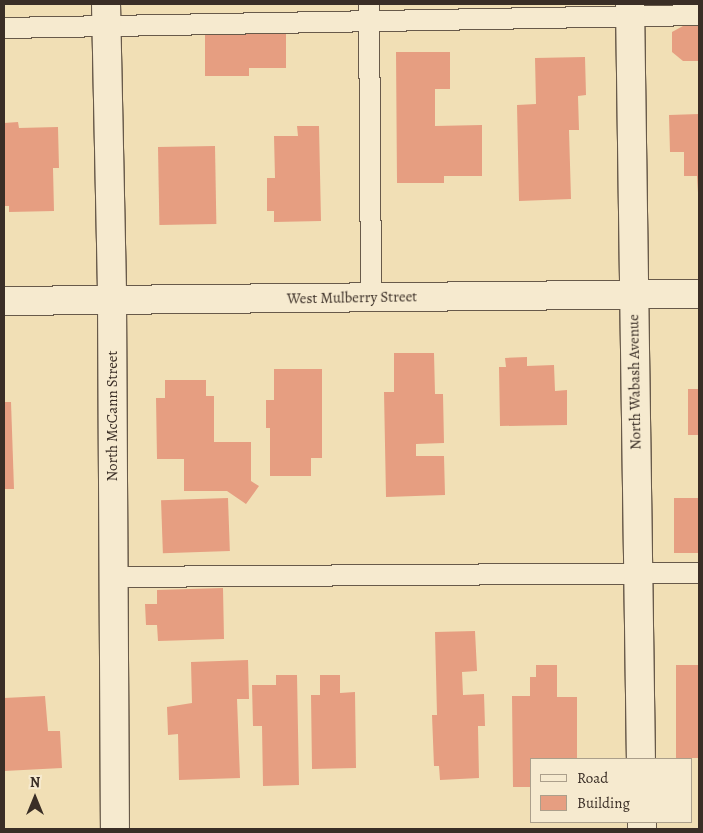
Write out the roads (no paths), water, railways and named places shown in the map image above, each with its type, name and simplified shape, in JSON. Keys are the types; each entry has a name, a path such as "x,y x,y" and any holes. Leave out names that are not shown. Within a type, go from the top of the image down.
{"street":[{"name":"North Wabash Avenue","path":"631,10 640,758"},
{"name":"North McCann Street","path":"106,16 112,300 115,829"},
{"name":"West Mulberry Street","path":"4,301 699,294"}],"lane":[{"path":"4,28 106,16 631,10 699,15"},
{"path":"369,13 372,298"},
{"path":"113,577 699,573"}]}
